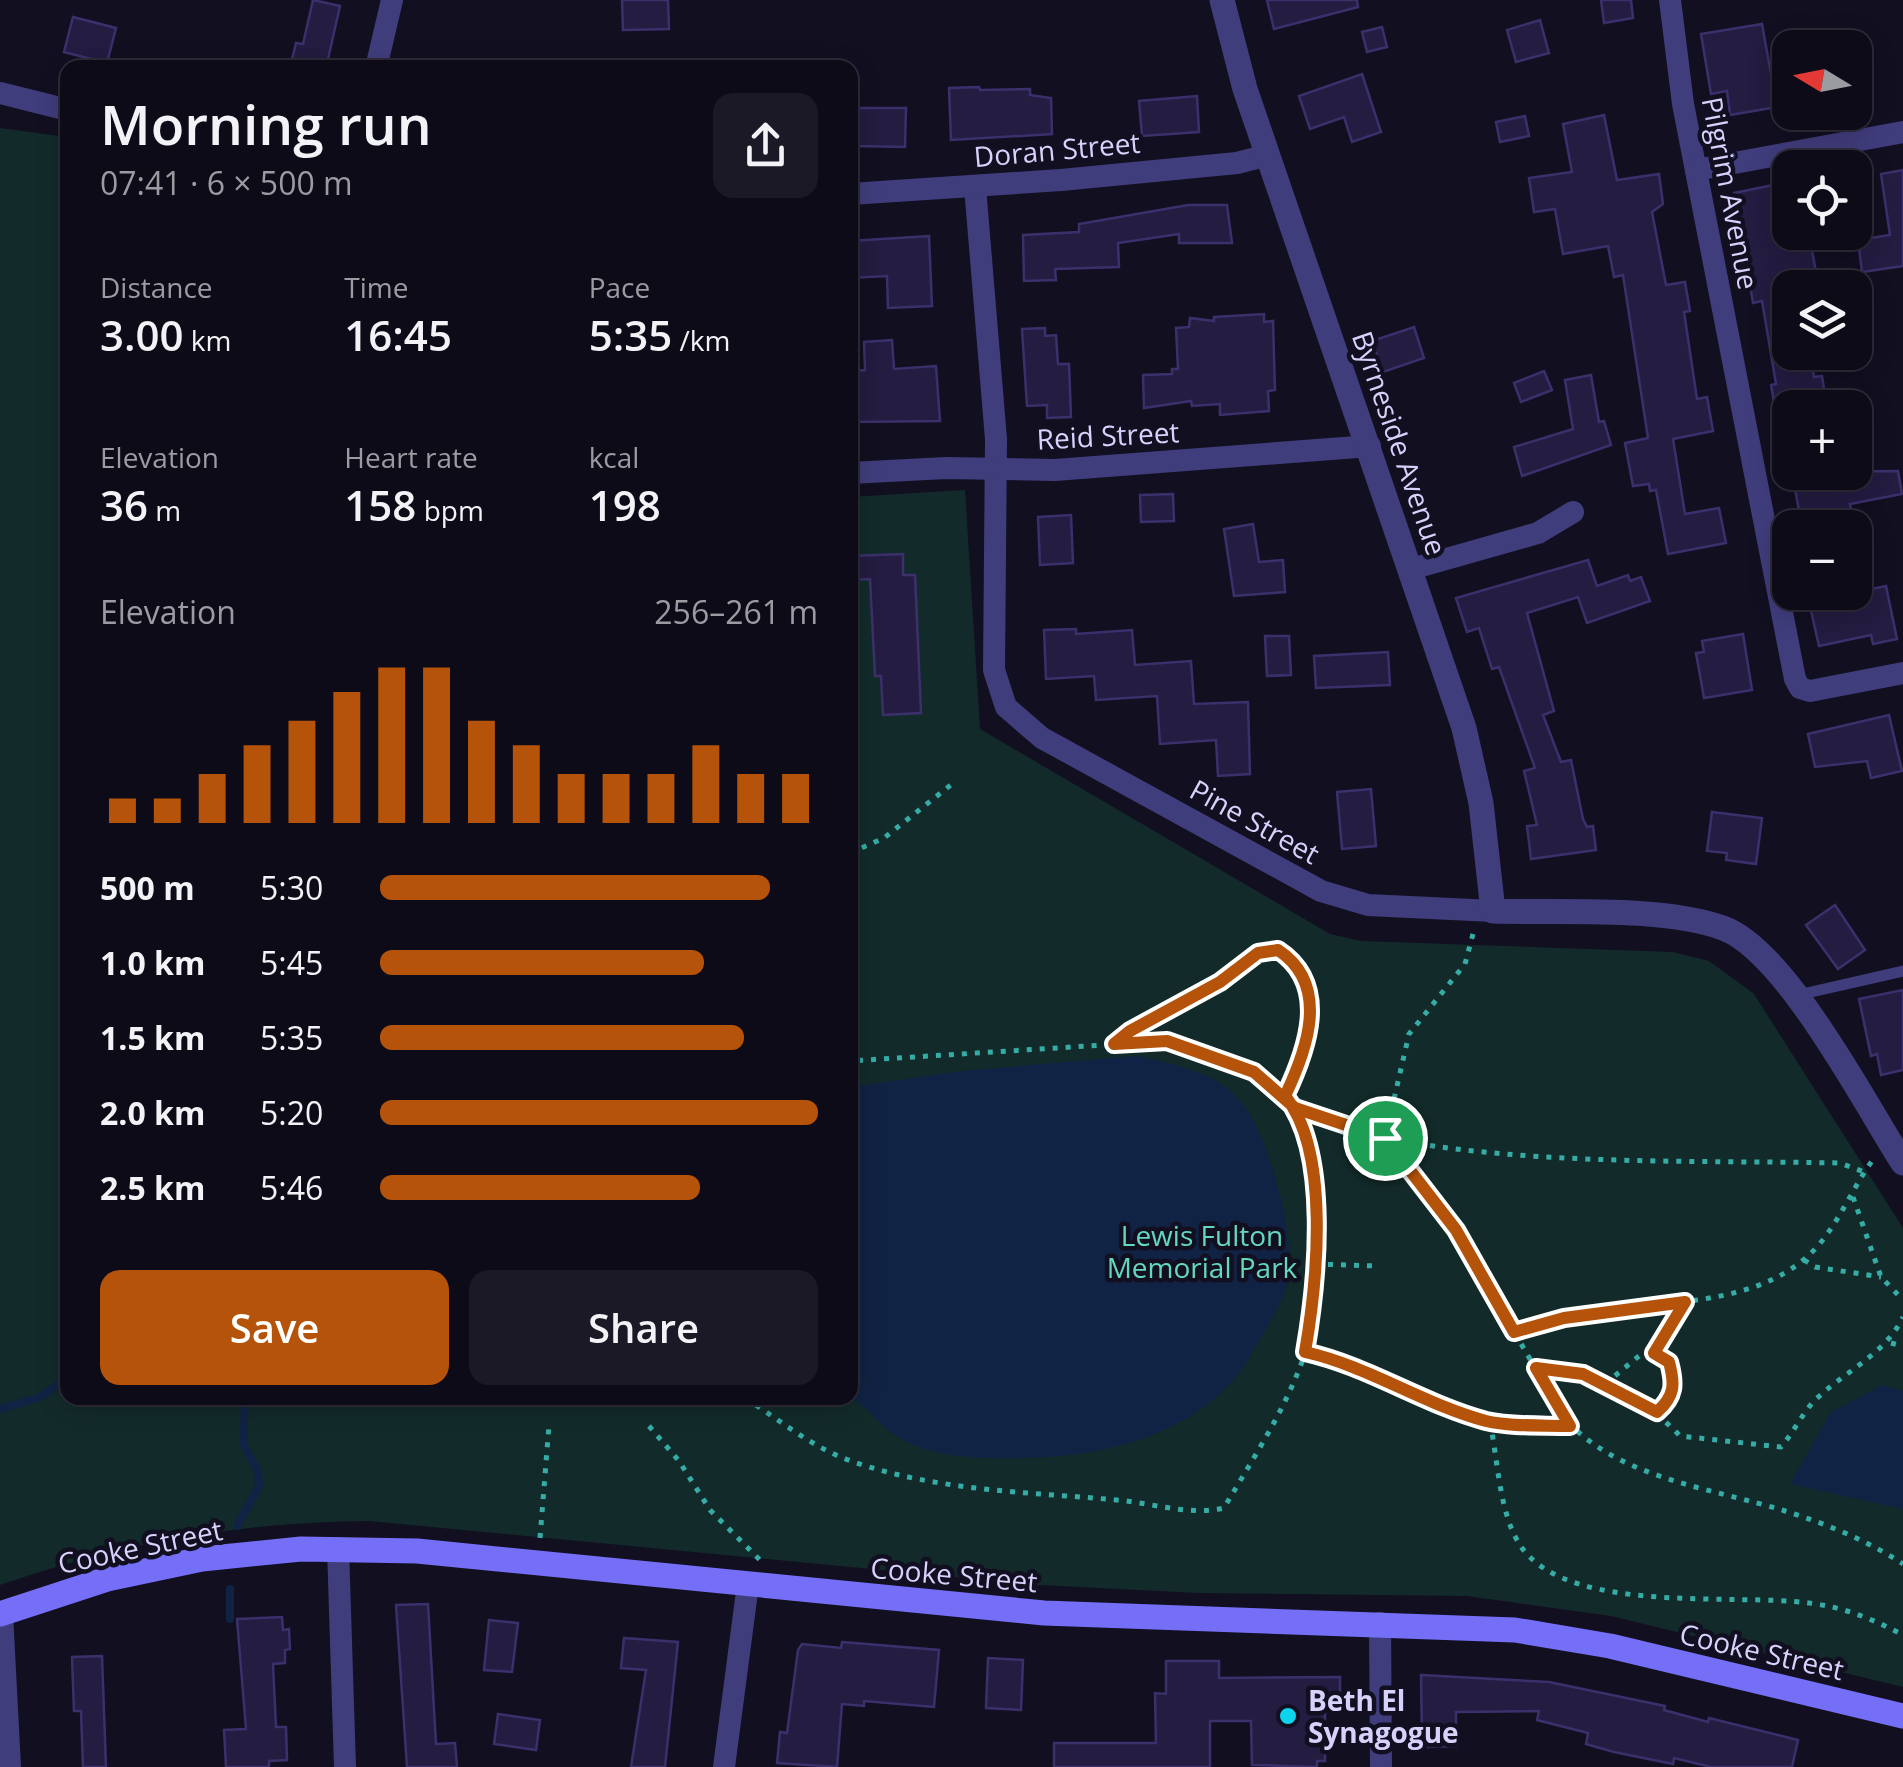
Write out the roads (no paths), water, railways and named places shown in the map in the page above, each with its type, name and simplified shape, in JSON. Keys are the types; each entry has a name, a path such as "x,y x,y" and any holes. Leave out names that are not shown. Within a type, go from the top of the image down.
{"main road":[{"name":"Cooke Street","path":"1,1613 172,1564 338,1548 417,1551 1096,1616 1477,1626 1579,1639 1903,1716"}],"street":[{"path":"378,60 392,0"},
{"name":"Byrneside Avenue","path":"1222,0 1245,89 1370,446 1471,753 1493,911"},
{"name":"Pilgrim Avenue","path":"1670,0 1696,170 1796,679 1803,690 1820,690 1903,672"},
{"path":"0,93 60,108"},
{"path":"1696,170 1903,132"},
{"name":"Doran Street","path":"858,194 1236,163 1268,155"},
{"name":"Pine Street","path":"975,187 996,469 994,670 1000,694 1017,720 1286,874 1337,897 1384,907 1705,923 1756,947 1892,1125 1903,1163"},
{"name":"Reid Street","path":"858,473 1127,465 1370,446"},
{"path":"1411,569 1538,534 1573,512"},
{"path":"338,1548 345,1767"},
{"path":"724,1767 748,1584"},
{"path":"1,1613 10,1767"},
{"path":"1380,1623 1381,1767"}],"lane":[{"path":"1794,996 1903,971"}],"water":[{"path":"1136,1056 1213,1079 1244,1106 1256,1125 1279,1191 1290,1268 1281,1302 1268,1325 1235,1378 1214,1399 1164,1430 1137,1440 1079,1454 1006,1458 924,1449 896,1436 858,1403 858,1086 962,1071"},
{"path":"1883,1385 1903,1391 1903,1509 1790,1484 1831,1412"}],"waterway":[{"path":"0,1409 40,1397 60,1383"},
{"path":"237,1526 259,1486 258,1471 243,1444 245,1405"},
{"path":"230,1589 230,1619"}],"place":[{"name":"Beth El Synagogue","path":"1288,1716"}],"park label":[{"name":"Lewis Fulton Memorial Park","path":"1202,1251"}]}
